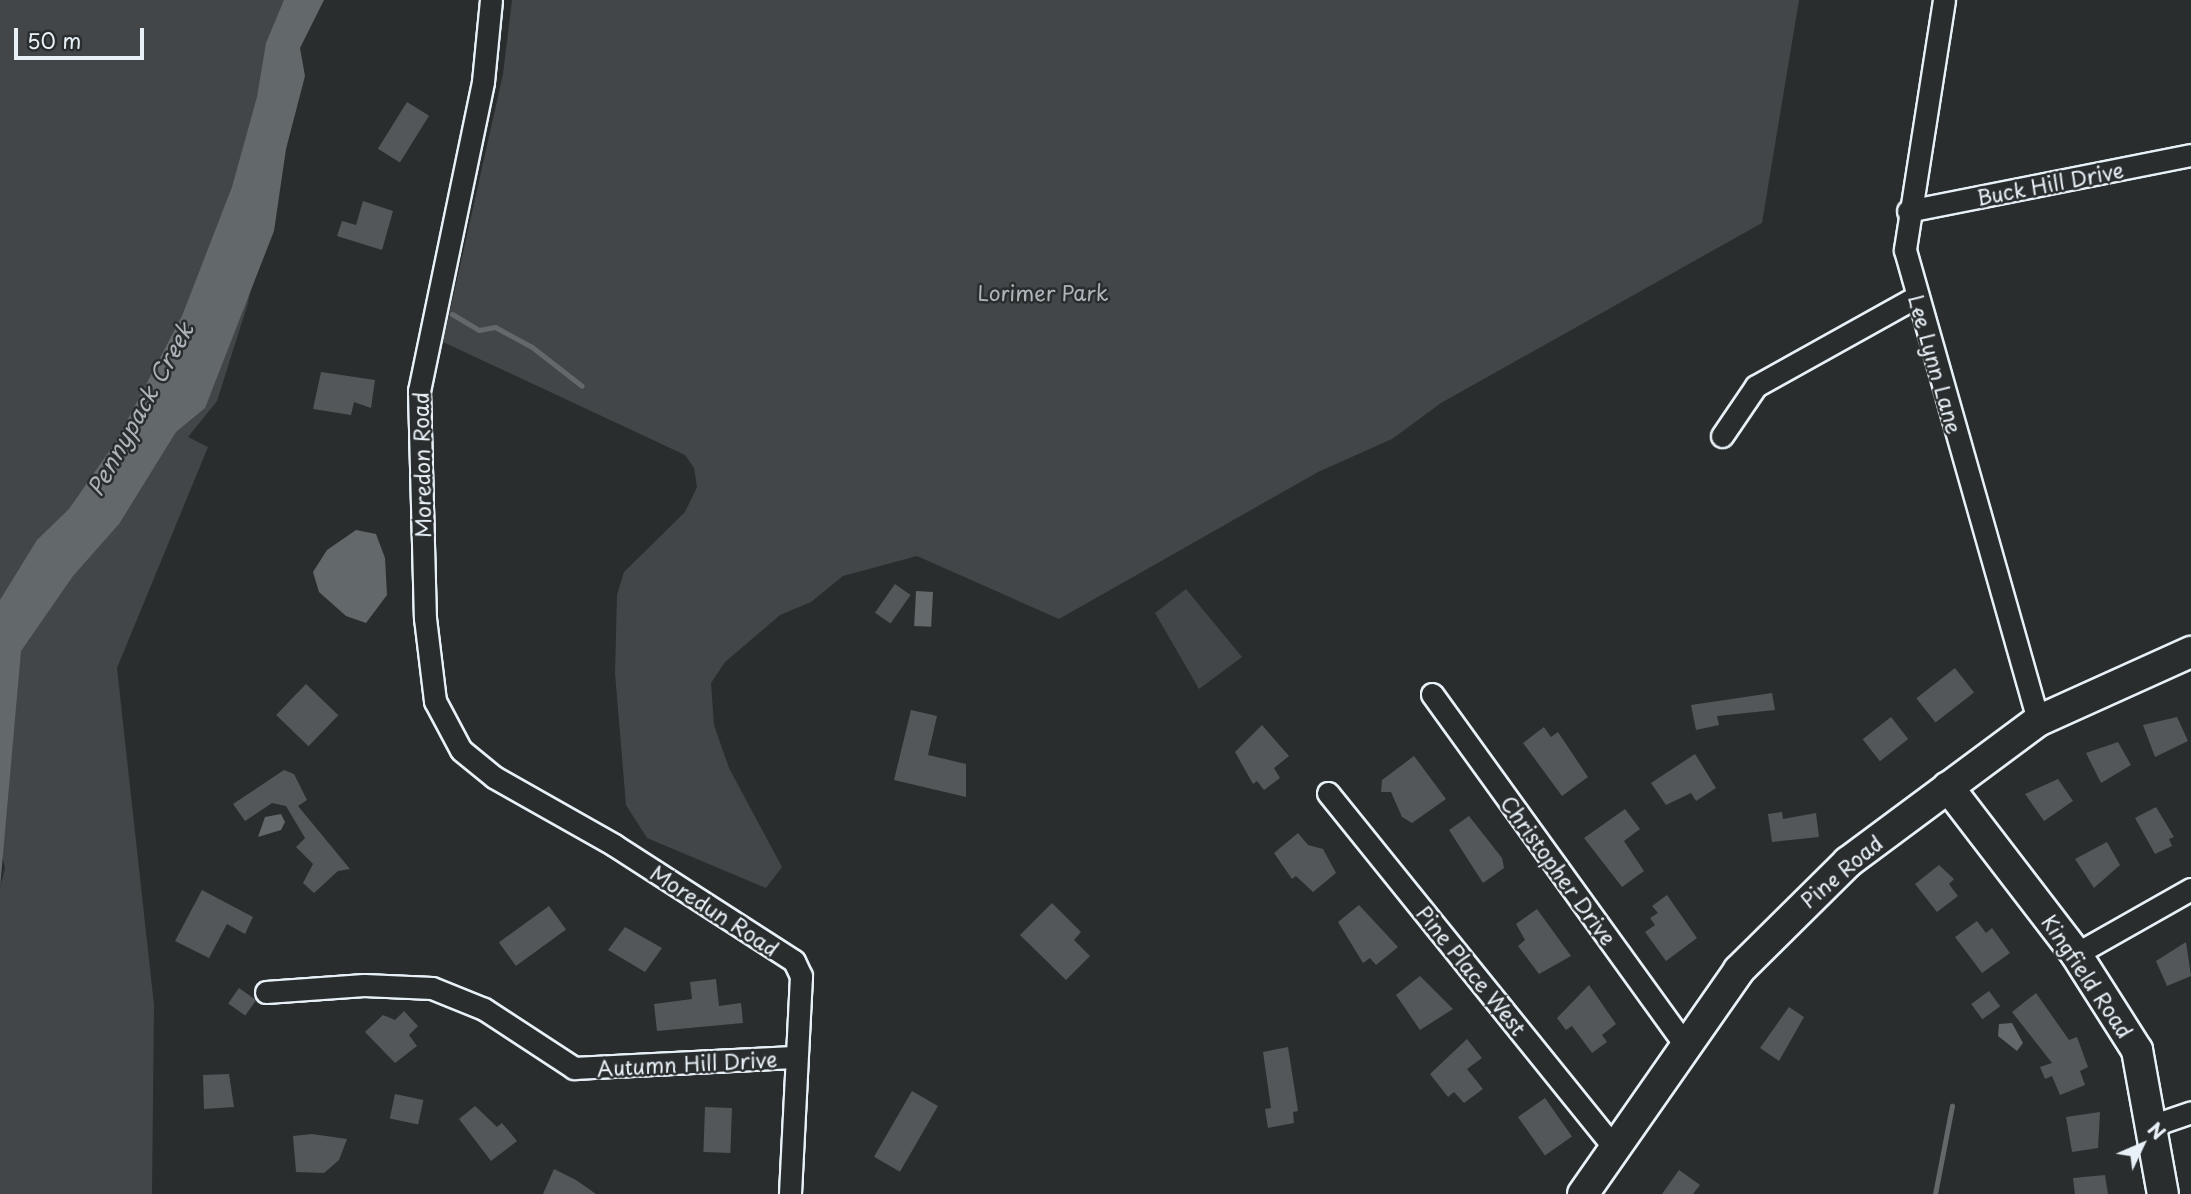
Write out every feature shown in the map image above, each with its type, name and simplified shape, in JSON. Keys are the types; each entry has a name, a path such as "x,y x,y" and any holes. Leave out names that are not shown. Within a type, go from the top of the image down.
{"street":[{"name":"Moredon Road","path":"491,0 483,82 419,391 425,618 435,701 461,750 494,777 614,845"},
{"name":"Lee Lynn Lane","path":"1944,0 1908,211 1905,250 1916,297 2038,721"},
{"name":"Buck Hill Drive","path":"1908,211 2191,155"},
{"path":"1722,436 1756,386 1916,297"},
{"name":"Pine Road","path":"1583,1194 1739,970 1792,913 1848,862 2038,721 2191,652"},
{"name":"Christopher Drive","path":"1432,694 1686,1046"},
{"name":"Kingfield Road","path":"1948,787 2076,954 2137,1050 2154,1125 2163,1194"},
{"name":"Pine Place West","path":"1328,793 1615,1149"},
{"name":"Moredun Road","path":"614,845 794,961 801,976 793,1057 790,1194"},
{"path":"2076,954 2191,889"},
{"name":"Autumn Hill Drive","path":"266,992 364,985 432,988 484,1009 574,1068 793,1057"},
{"path":"2154,1125 2191,1112"}],"green space":[{"path":"0,0 303,0 248,303 217,401 188,437 208,447 117,668 154,1005 152,1194 0,1194 0,888 5,868 0,848"},
{"name":"Lorimer Park","path":"512,0 1799,0 1762,223 1441,403 1392,439 1318,472 1059,619 917,556 843,576 811,602 780,615 725,662 711,683 714,725 729,768 782,867 766,888 647,838 626,805 615,673 617,595 624,572 685,512 697,487 694,468 685,455 443,342 503,74"},
{"path":"1186,589 1242,657 1199,689 1155,613"}],"water":[{"name":"Pennypack Creek","path":"284,0 324,0 300,48 305,76 286,149 274,231 205,408 176,432 119,524 73,576 21,651 0,888 0,600 37,540 69,509 117,440 182,316 232,187 257,97 266,43"},
{"path":"356,530 376,534 385,558 387,595 366,623 346,616 319,592 313,572 327,550"},
{"path":"916,591 933,592 931,627 914,626"},
{"path":"281,814 285,822 281,830 258,837 265,817"},
{"path":"2012,1023 2023,1043 2017,1051 1998,1036 1999,1024"}],"building":[{"path":"407,102 429,116 400,162 378,149"},
{"path":"363,201 393,211 382,250 337,236 342,221 356,225"},
{"path":"321,372 375,380 371,408 354,402 351,415 313,409"},
{"path":"895,584 911,595 890,624 875,613"},
{"path":"1955,668 1974,692 1935,723 1916,698"},
{"path":"306,684 338,715 308,746 276,715"},
{"path":"1772,693 1775,710 1717,716 1719,725 1696,730 1691,705"},
{"path":"911,710 937,716 928,755 966,764 966,797 894,780"},
{"path":"1891,717 1908,739 1880,761 1863,739"},
{"path":"2177,717 2188,741 2155,757 2143,725"},
{"path":"1262,725 1289,756 1274,768 1280,778 1264,790 1257,781 1253,784 1235,752"},
{"path":"1544,727 1551,737 1558,732 1588,777 1562,796 1523,743"},
{"path":"2118,742 2131,765 2101,783 2086,753"},
{"path":"1695,754 1716,788 1696,801 1691,793 1666,805 1651,783"},
{"path":"1414,756 1446,799 1412,823 1402,817 1391,792 1381,792 1382,780"},
{"path":"284,770 294,774 307,800 298,806 350,869 338,871 314,893 303,883 313,864 296,847 305,838 286,806 272,803 245,821 233,804"},
{"path":"2058,779 2073,801 2044,821 2025,794"},
{"path":"2156,807 2174,837 2169,839 2172,846 2155,854 2135,818"},
{"path":"1625,809 1640,829 1624,841 1644,871 1622,887 1584,838"},
{"path":"1782,812 1783,819 1816,813 1819,837 1772,842 1768,814"},
{"path":"1469,816 1502,858 1504,868 1483,883 1449,830"},
{"path":"1298,833 1308,845 1323,849 1336,873 1313,892 1296,876 1292,879 1274,853"},
{"path":"2107,842 2120,865 2094,888 2075,859"},
{"path":"1939,865 1954,879 1949,884 1958,896 1937,912 1915,884"},
{"path":"202,890 253,917 245,934 227,924 209,958 175,941"},
{"path":"1667,895 1697,938 1666,961 1645,932 1655,925 1650,918 1658,913 1652,906"},
{"path":"1052,903 1081,932 1074,940 1090,956 1066,980 1020,935"},
{"path":"1359,905 1398,947 1376,965 1370,958 1363,963 1338,922"},
{"path":"549,906 566,929 516,966 499,942"},
{"path":"1537,909 1571,956 1539,974 1518,946 1525,940 1516,924"},
{"path":"1977,921 1986,933 1992,928 2010,953 1982,973 1955,937"},
{"path":"625,927 662,948 645,972 608,950"},
{"path":"2186,942 2191,976 2167,986 2156,961"},
{"path":"1420,976 1453,1009 1420,1030 1396,995"},
{"path":"716,979 719,1006 741,1003 743,1023 657,1031 654,1004 692,999 690,982"},
{"path":"1589,985 1616,1024 1602,1035 1607,1042 1592,1053 1572,1026 1566,1030 1557,1018"},
{"path":"239,988 256,1000 245,1016 228,1004"},
{"path":"1989,991 2000,1006 1982,1019 1971,1004"},
{"path":"2036,993 2069,1040 2077,1037 2088,1067 2080,1071 2085,1085 2060,1095 2052,1076 2045,1079 2040,1067 2052,1063 2012,1012"},
{"path":"1789,1007 1804,1017 1779,1061 1760,1048"},
{"path":"404,1011 418,1026 409,1035 417,1046 395,1063 365,1032 383,1015 395,1020"},
{"path":"1467,1039 1482,1058 1467,1069 1483,1089 1464,1103 1454,1092 1448,1097 1430,1074"},
{"path":"1288,1047 1298,1111 1293,1112 1294,1123 1268,1128 1265,1109 1271,1108 1263,1052"},
{"path":"229,1074 234,1107 204,1109 203,1075"},
{"path":"912,1091 938,1106 900,1172 874,1157"},
{"path":"395,1094 423,1100 418,1124 390,1118"},
{"path":"1545,1098 1572,1137 1545,1155 1518,1117"},
{"path":"475,1106 497,1127 502,1123 517,1141 491,1161 459,1119"},
{"path":"705,1107 732,1108 730,1153 703,1152"},
{"path":"2100,1112 2098,1148 2072,1152 2066,1117"},
{"path":"312,1134 347,1139 339,1160 324,1173 296,1172 293,1136"},
{"path":"554,1169 576,1180 596,1194 543,1194"},
{"path":"1679,1170 1700,1185 1693,1194 1662,1194"},
{"path":"2105,1175 2108,1194 2075,1194 2073,1178"}],"waterway":[{"path":"452,314 479,330 495,327 532,347 582,386"},
{"path":"1935,1194 1952,1106"}]}
